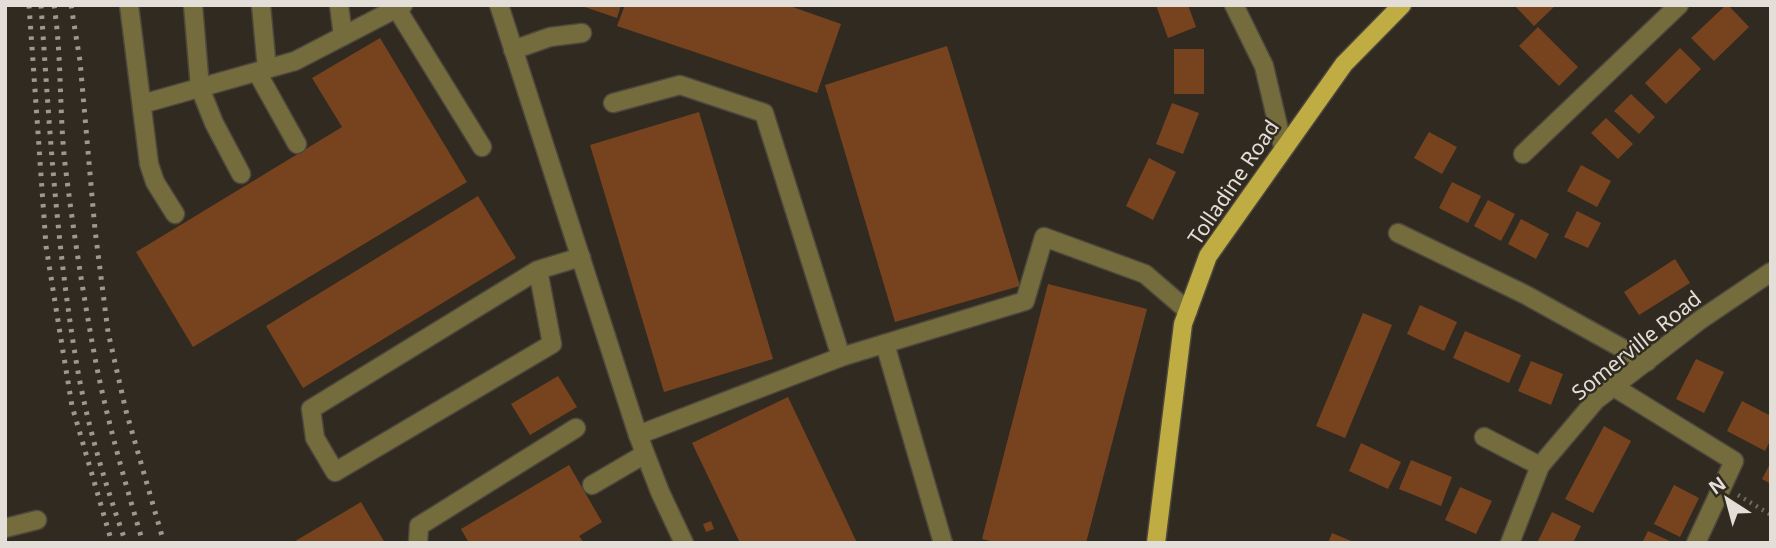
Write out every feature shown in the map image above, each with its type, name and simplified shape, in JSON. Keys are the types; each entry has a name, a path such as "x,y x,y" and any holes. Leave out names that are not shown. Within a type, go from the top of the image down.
{"main road":[{"name":"Tolladine Road","path":"1156,543 1183,324 1208,256 1345,64 1402,5"}],"street":[{"path":"130,5 151,173 174,214"},
{"path":"193,5 200,88 214,123 241,174"},
{"path":"261,5 262,70 297,144"},
{"path":"339,5 343,36"},
{"path":"499,5 638,436 684,543"},
{"path":"1234,5 1264,66 1283,148"},
{"path":"1523,154 1679,5"},
{"path":"142,104 295,61 400,7 482,147"},
{"path":"513,50 550,37 582,33"},
{"path":"613,103 680,85 764,113 841,357"},
{"path":"1398,233 1525,295 1647,362"},
{"path":"638,436 841,357 1026,301 1044,237 1145,274 1188,311"},
{"path":"538,270 552,344 335,472 315,438 311,409 538,270 581,257"},
{"name":"Somerville Road","path":"1510,543 1540,466 1596,400 1700,320 1771,272"},
{"path":"885,344 943,543"},
{"path":"1614,387 1734,461 1696,543"},
{"path":"418,543 419,526 576,428"},
{"path":"1484,437 1540,466"},
{"path":"592,485 645,454"},
{"path":"5,528 37,520"}],"path":[{"path":"1723,486 1771,515"}],"building":[{"path":"579,5 621,5 617,18"},
{"path":"625,5 787,5 841,24 817,93 617,26"},
{"path":"1156,5 1188,5 1196,27 1168,38"},
{"path":"1514,5 1556,5 1534,26"},
{"path":"1726,5 1749,27 1714,61 1691,38"},
{"path":"1538,27 1578,67 1559,86 1519,46"},
{"path":"380,38 467,182 193,347 136,252 342,127 312,78"},
{"path":"947,46 1020,286 895,322 825,85"},
{"path":"1680,48 1701,69 1666,104 1645,83"},
{"path":"1174,49 1204,49 1204,94 1174,94"},
{"path":"1631,94 1655,117 1639,134 1614,111"},
{"path":"1172,103 1199,113 1183,154 1156,144"},
{"path":"699,112 773,359 664,392 590,145"},
{"path":"1606,118 1633,144 1618,159 1591,133"},
{"path":"1429,132 1457,147 1442,174 1414,158"},
{"path":"1149,158 1176,172 1153,220 1126,206"},
{"path":"1581,165 1611,181 1597,207 1567,191"},
{"path":"1452,182 1481,196 1468,223 1439,208"},
{"path":"478,196 516,258 303,388 266,326"},
{"path":"1488,200 1515,214 1501,241 1474,226"},
{"path":"1577,211 1601,223 1588,248 1564,237"},
{"path":"1521,219 1549,234 1536,259 1508,244"},
{"path":"1675,259 1690,283 1639,315 1624,292"},
{"path":"1048,284 1147,309 1086,543 998,543 982,539"},
{"path":"1420,305 1457,322 1444,351 1407,334"},
{"path":"1363,313 1392,325 1345,438 1316,426"},
{"path":"1465,331 1521,355 1509,383 1453,358"},
{"path":"1696,359 1724,372 1704,413 1676,399"},
{"path":"1531,361 1563,374 1551,405 1518,391"},
{"path":"558,376 577,407 530,435 511,404"},
{"path":"788,397 857,543 740,543 692,443"},
{"path":"1742,401 1771,416 1771,439 1765,451 1727,431"},
{"path":"1604,426 1631,441 1593,513 1565,499"},
{"path":"1361,443 1401,462 1388,489 1349,471"},
{"path":"1411,460 1452,477 1441,506 1399,489"},
{"path":"1771,462 1771,484 1762,479"},
{"path":"569,465 602,522 579,536 584,543 469,543 461,529"},
{"path":"1674,485 1699,498 1680,537 1654,524"},
{"path":"1460,487 1492,501 1476,534 1445,520"},
{"path":"361,502 385,543 292,543"},
{"path":"1552,512 1581,526 1573,543 1537,543"},
{"path":"711,521 714,529 706,532 703,524"},
{"path":"1648,531 1674,543 1642,543"},
{"path":"1332,533 1356,543 1328,543"}],"railway":[{"path":"29,5 46,246 72,406 112,543"},
{"path":"41,5 50,136 68,310 84,402 126,543"},
{"path":"54,5 65,164 82,286 105,404 143,543"},
{"path":"71,5 80,61 95,230 108,332 126,411 164,543"}]}
